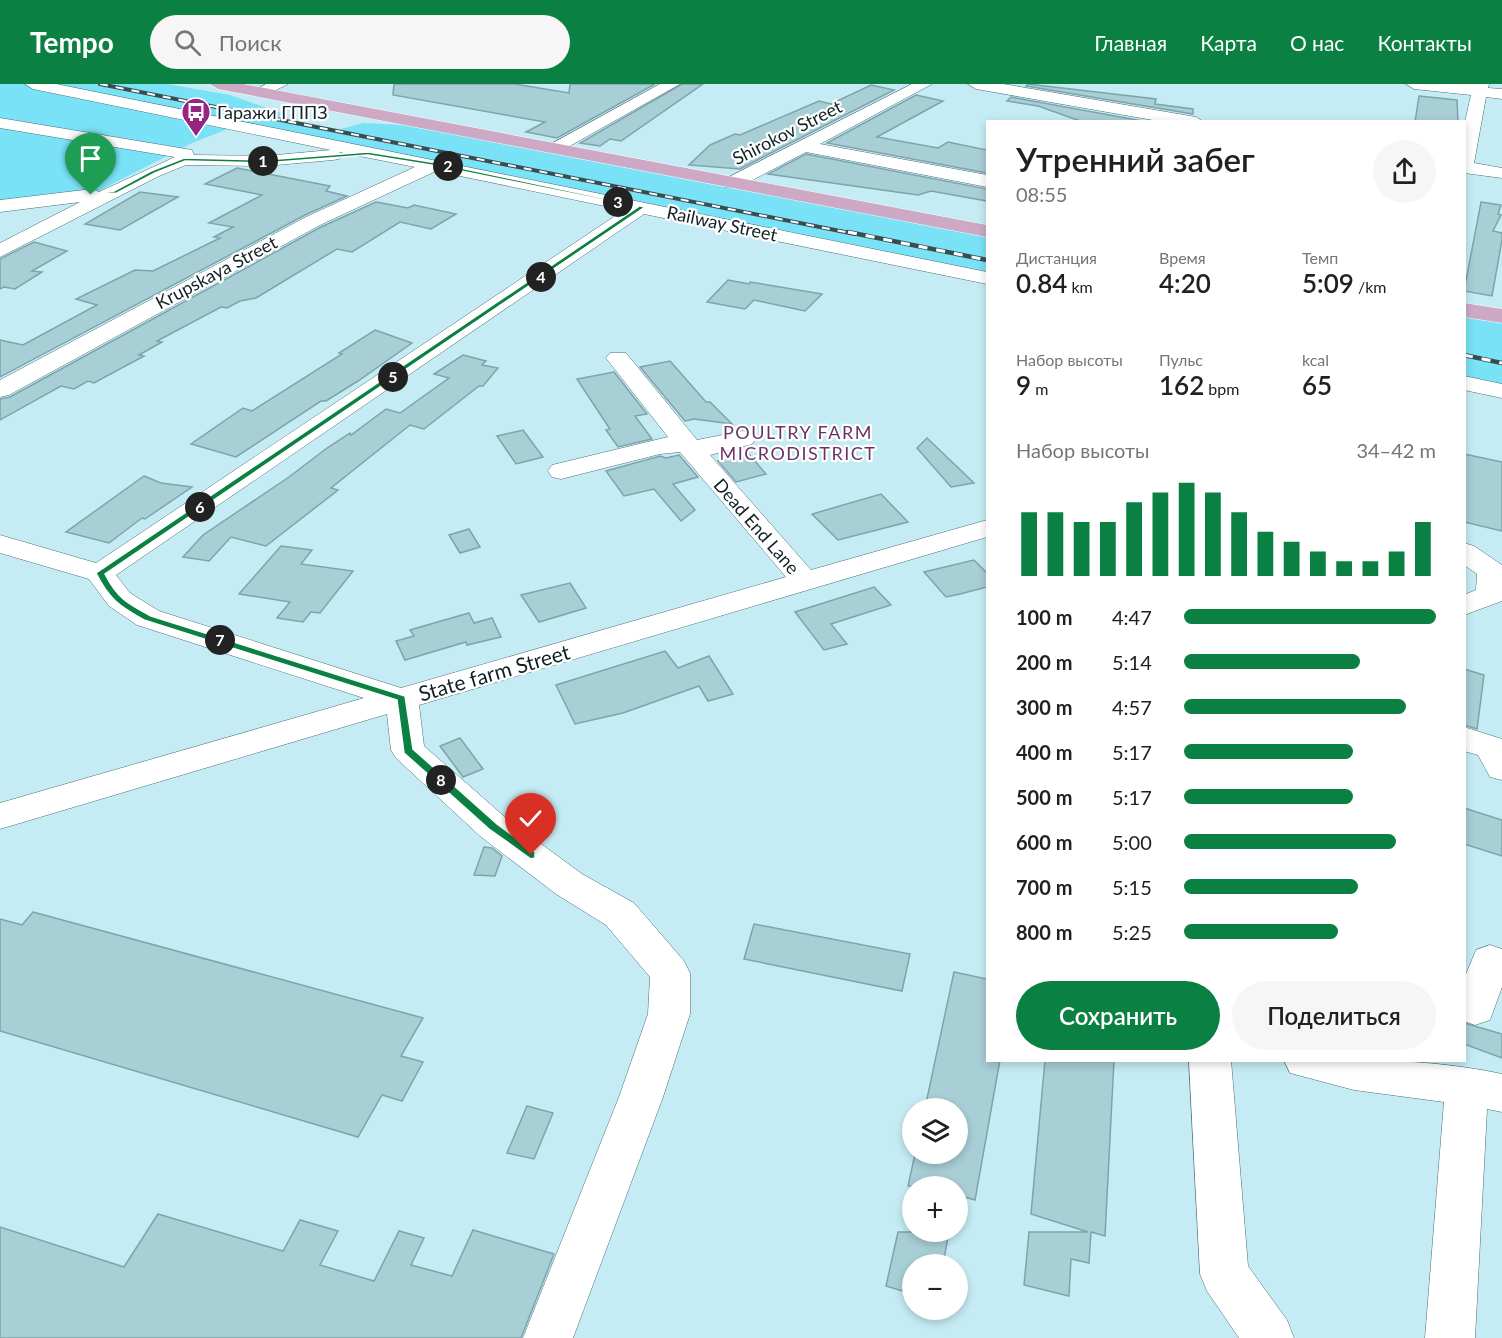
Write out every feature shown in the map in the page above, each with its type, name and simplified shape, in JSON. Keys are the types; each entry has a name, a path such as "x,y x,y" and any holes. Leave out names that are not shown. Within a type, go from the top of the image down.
{"main road":[{"name":"Railway Street","path":"218,84 986,231"},
{"path":"1466,310 1502,316"}],"street":[{"name":"Railway Street","path":"33,84 368,153 437,164 986,278"},
{"path":"260,93 280,84"},
{"path":"553,148 672,84"},
{"name":"Shirokov Street","path":"732,183 924,84"},
{"path":"976,84 1184,120"},
{"path":"1414,84 1480,88 1502,94"},
{"path":"1466,158 1480,88"},
{"path":"0,123 195,149 257,162 368,153"},
{"path":"0,251 195,149 249,128"},
{"path":"802,146 986,181"},
{"name":"Krupskaya Street","path":"0,390 313,221 437,164"},
{"path":"1466,168 1502,173"},
{"path":"0,206 115,192"},
{"path":"100,573 642,207"},
{"name":"Dead End Lane","path":"618,358 687,445 806,582"},
{"path":"1466,383 1502,392"},
{"path":"561,471 659,446 687,445 702,449 743,439"},
{"name":"State farm Street","path":"0,816 986,528"},
{"path":"0,544 100,573 110,593 124,605 148,618 402,699 408,750 493,827 570,884 620,914 670,973 669,1014 641,1097 548,1338"},
{"path":"1466,553 1492,571 1491,595 1466,605"},
{"path":"1466,740 1490,747 1502,768"},
{"path":"1475,1008 1490,961 1502,965"},
{"path":"1210,1062 1224,1274 1269,1338"},
{"path":"1312,1062 1339,1070 1485,1089 1450,1338"}],"shaded area":[{"path":"0,84 167,84 230,95 284,114 276,118 337,130 363,123 403,125 986,235 986,278 238,125 192,143 91,195 0,206"},
{"path":"1466,317 1502,323 1502,391 1466,383"}],"building":[{"path":"394,84 515,84 569,93 570,84 655,84 557,138 526,132 545,122 393,95"},
{"path":"682,84 703,84 621,141 610,139 600,146 580,143"},
{"path":"1028,84 1156,99 1155,104 1193,109 1193,114 1026,86"},
{"path":"871,85 894,90 740,169 689,165 710,145 735,134 740,135 819,101 831,104"},
{"path":"916,95 943,101 877,137 938,148 948,142 986,150 986,173 827,143"},
{"path":"1419,96 1457,100 1458,120 1415,120"},
{"path":"1011,97 1137,120 1077,120 1038,106 1007,101"},
{"path":"806,154 986,189 986,201 931,191 918,195 768,174"},
{"path":"237,168 330,186 326,191 347,196 305,215 0,377 0,340 23,345 97,305 76,299 135,270 153,271 220,238 214,237 233,227 209,223 262,195 205,184"},
{"path":"140,192 178,197 120,230 85,224"},
{"path":"376,202 408,208 414,205 456,214 431,229 400,222 352,252 337,249 256,298 240,301 227,308 221,307 157,341 162,342 139,355 144,356 94,383 88,381 74,389 61,386 0,420 0,399 10,397 321,227"},
{"path":"1481,202 1501,205 1498,214 1501,215 1493,231 1502,233 1502,240 1492,296 1466,291"},
{"path":"34,242 67,251 32,271 42,272 15,289 4,287 0,289 0,259"},
{"path":"728,280 822,294 805,311 754,300 745,309 707,302"},
{"path":"375,330 412,343 358,381 326,401 321,401 236,457 191,444 243,408 252,411 342,354 339,353"},
{"path":"463,355 486,361 482,365 498,368 483,386 479,386 424,429 410,425 331,488 338,490 266,546 231,537 209,561 183,557 203,535 289,477 327,448 350,433 351,435 386,409 400,413 449,378 434,374"},
{"path":"670,361 706,402 710,402 732,424 694,419 685,421 640,367"},
{"path":"614,372 647,414 635,416 652,439 618,447 606,430 610,429 577,379"},
{"path":"523,430 543,457 516,464 497,436"},
{"path":"927,438 974,483 951,487 917,448"},
{"path":"748,453 766,474 736,482 718,461"},
{"path":"1466,454 1502,462 1502,531 1466,522"},
{"path":"679,455 698,477 673,484 695,510 681,521 654,489 624,496 606,471 660,456 666,458"},
{"path":"144,476 161,483 192,487 145,519 142,518 109,543 66,532"},
{"path":"881,494 908,522 838,540 812,514"},
{"path":"469,529 480,547 460,553 449,535"},
{"path":"281,546 312,550 301,564 353,571 320,613 311,612 303,622 277,618 290,602 239,594"},
{"path":"974,560 986,572 986,587 946,597 924,572"},
{"path":"570,583 586,608 539,622 521,595"},
{"path":"874,587 891,605 831,624 847,644 824,650 795,612"},
{"path":"469,613 474,623 492,618 501,637 467,645 466,642 405,660 396,641 414,636 410,630"},
{"path":"665,651 678,668 709,656 733,694 708,701 699,686 623,713 575,724 556,685"},
{"path":"1466,670 1484,675 1477,729 1466,726"},
{"path":"460,738 483,769 463,777 440,746"},
{"path":"1466,809 1502,820 1502,856 1466,845"},
{"path":"484,847 492,848 502,856 495,876 474,875"},
{"path":"33,912 423,1018 401,1056 423,1062 402,1101 382,1095 358,1137 0,1031 0,919 22,925"},
{"path":"754,924 910,954 902,991 744,959"},
{"path":"954,972 986,979 986,1062 1000,1062 975,1200 968,1198 968,1176 910,1176 913,1164 968,1164 968,1098 927,1098"},
{"path":"1466,1024 1502,1034 1502,1058 1466,1045"},
{"path":"1045,1062 1114,1062 1105,1236 1091,1232 1089,1263 1071,1259 1069,1296 1024,1285 1029,1232 1088,1232 1031,1214"},
{"path":"527,1106 553,1113 534,1159 507,1153"},
{"path":"158,1214 283,1251 300,1220 338,1231 320,1265 374,1281 399,1231 424,1238 411,1265 452,1276 473,1230 554,1254 521,1338 0,1338 0,1227 124,1267"},
{"path":"898,1232 902,1232 902,1242 947,1242 945,1254 902,1254 902,1291 886,1286"}],"railway":[{"path":"100,84 855,234"},
{"path":"848,232 986,260"},
{"path":"1466,355 1502,363"}],"place":[{"name":"Гаражи ГППЗ","path":"196,138"}],"district":[{"name":"POULTRY FARM MICRODISTRICT","path":"798,442"}],"route":[{"path":"91,195 115,192 153,172 184,160 198,158 248,162 368,153 437,164 642,207 100,573 110,593 124,605 148,618 402,699 408,750 493,827 531,855"}]}
